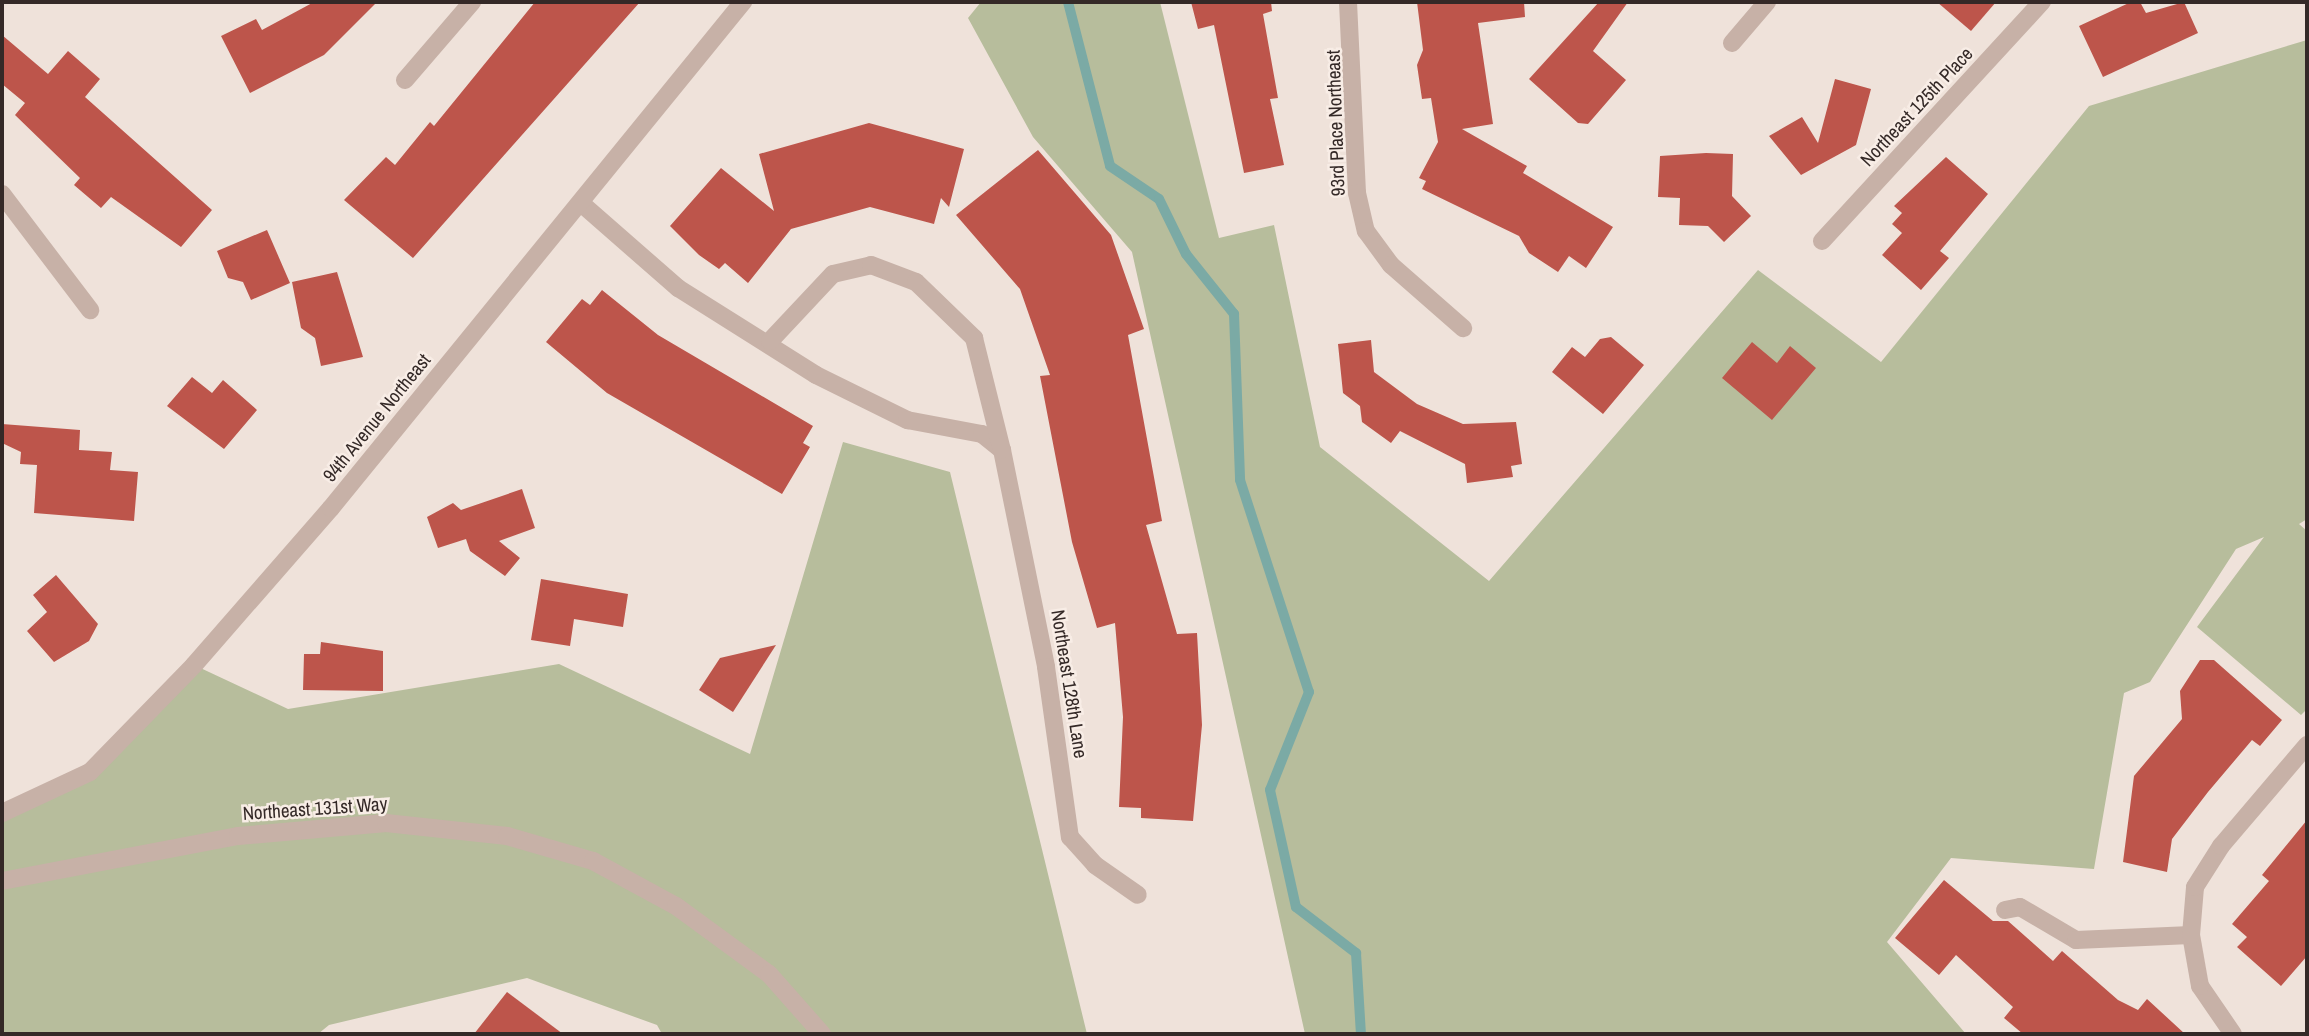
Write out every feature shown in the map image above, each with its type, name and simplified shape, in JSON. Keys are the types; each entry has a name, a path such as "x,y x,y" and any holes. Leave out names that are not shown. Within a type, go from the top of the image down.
{"street":[{"path":"405,80 472,2"},
{"name":"94th Avenue Northeast","path":"2,813 90,772 194,664 582,204 743,2"},
{"name":"93rd Place Northeast","path":"1348,2 1357,193 1366,231 1391,265 1463,328"},
{"path":"1732,43 1767,2"},
{"name":"Northeast 125th Place","path":"1822,241 2042,2"},
{"path":"2,194 90,310"},
{"path":"582,204 678,288 770,341 865,402 907,420 982,434 1002,450"},
{"name":"Northeast 128th Lane","path":"770,341 833,274 871,265 916,282 974,338 1002,450 1046,667 1070,837 1095,865 1138,895"},
{"path":"2233,1034 2200,986 2191,935 2196,887 2208,867 2307,745"},
{"name":"Northeast 131st Way","path":"2,881 238,836 386,823 508,836 593,861 676,906 769,974 822,1034"},
{"path":"2005,911 2020,907 2076,940 2191,935"}],"green space":[{"path":"981,2 1160,2 1219,238 1274,225 1320,447 1489,581 1758,270 1881,362 2089,106 2307,40 2307,519 2299,524 2307,531 2307,709 2301,715 2197,627 2264,537 2236,549 2150,682 2124,693 2094,869 1951,858 1887,942 1966,1034 1305,1034 1132,252 1033,137 968,18"},
{"path":"843,442 950,472 1087,1034 662,1034 657,1025 527,978 329,1025 318,1034 2,1034 2,813 90,772 194,665 288,709 559,664 750,754"}],"building":[{"path":"314,2 377,2 324,55 250,93 221,36 256,19 262,30"},
{"path":"535,2 640,2 413,258 344,200 386,157 395,165 430,122 434,126"},
{"path":"1191,2 1271,2 1272,11 1263,14 1278,98 1270,99 1284,165 1244,173 1214,25 1198,29"},
{"path":"1417,2 1524,2 1525,17 1478,23 1493,124 1462,129 1527,166 1523,173 1613,227 1586,268 1569,256 1558,272 1529,253 1519,236 1422,189 1426,181 1419,178 1438,142 1431,98 1422,99 1417,65 1423,50"},
{"path":"1599,2 1628,2 1593,51 1626,80 1588,124 1578,123 1529,79"},
{"path":"1937,2 1996,2 1971,31"},
{"path":"2131,2 2140,2 2146,13 2184,2 2198,33 2103,77 2079,26"},
{"path":"2,35 48,74 68,51 100,79 85,97 212,210 181,247 111,197 101,208 74,185 80,178 15,115 25,103 2,84"},
{"path":"1835,79 1871,89 1856,145 1801,175 1769,136 1802,117 1818,143"},
{"path":"869,123 964,149 949,207 941,198 934,224 870,207 791,229 748,283 725,263 719,269 699,255 670,226 721,168 774,211 759,154"},
{"path":"1038,150 1111,235 1144,329 1128,335 1162,521 1146,525 1177,634 1197,633 1202,725 1193,821 1141,818 1141,808 1119,807 1123,717 1115,623 1097,628 1072,542 1040,376 1050,375 1020,289 956,215"},
{"path":"1733,154 1732,196 1751,216 1724,242 1708,226 1679,225 1680,198 1658,197 1660,156"},
{"path":"1946,157 1988,194 1940,251 1949,258 1921,290 1882,255 1902,233 1892,224 1902,213 1894,206"},
{"path":"267,230 290,283 251,300 243,282 228,278 217,251"},
{"path":"337,272 363,357 321,366 315,338 301,328 292,282"},
{"path":"602,290 658,335 813,426 803,443 810,447 782,494 607,393 546,342 582,299 590,305"},
{"path":"1611,337 1644,365 1603,414 1552,372 1572,347 1585,357 1600,339"},
{"path":"1371,340 1374,372 1417,404 1463,424 1516,422 1522,464 1511,466 1513,477 1467,483 1465,464 1400,431 1391,443 1362,422 1360,406 1343,393 1338,344"},
{"path":"1752,342 1777,363 1790,346 1816,368 1772,420 1722,378"},
{"path":"192,377 212,393 223,380 257,410 224,449 167,406"},
{"path":"2,424 80,430 79,450 112,452 110,470 138,472 134,521 34,513 37,465 20,464 21,452 2,443"},
{"path":"522,489 535,528 499,541 520,558 505,576 470,551 466,539 438,548 427,517 453,503 461,510"},
{"path":"56,575 98,624 89,641 54,662 27,631 47,612 33,595"},
{"path":"541,579 628,594 623,627 574,619 570,646 531,640"},
{"path":"321,642 383,651 383,691 303,690 304,654 320,654"},
{"path":"776,645 733,712 699,690 720,658"},
{"path":"2200,660 2214,660 2282,720 2260,746 2252,740 2172,839 2167,872 2123,862 2134,776 2182,719 2180,691"},
{"path":"2307,820 2307,956 2281,986 2237,947 2247,937 2232,924 2269,881 2262,875"},
{"path":"1944,880 1993,921 2008,921 2053,961 2062,951 2118,1000 2138,1010 2147,999 2185,1034 2023,1034 2004,1018 2013,1007 1956,955 1939,975 1895,938"},
{"path":"507,992 563,1034 474,1034"}],"waterway":[{"path":"1068,2 1110,166 1159,199 1186,254 1234,314 1240,480 1309,692 1270,790 1296,907 1356,953 1361,1034"}]}
